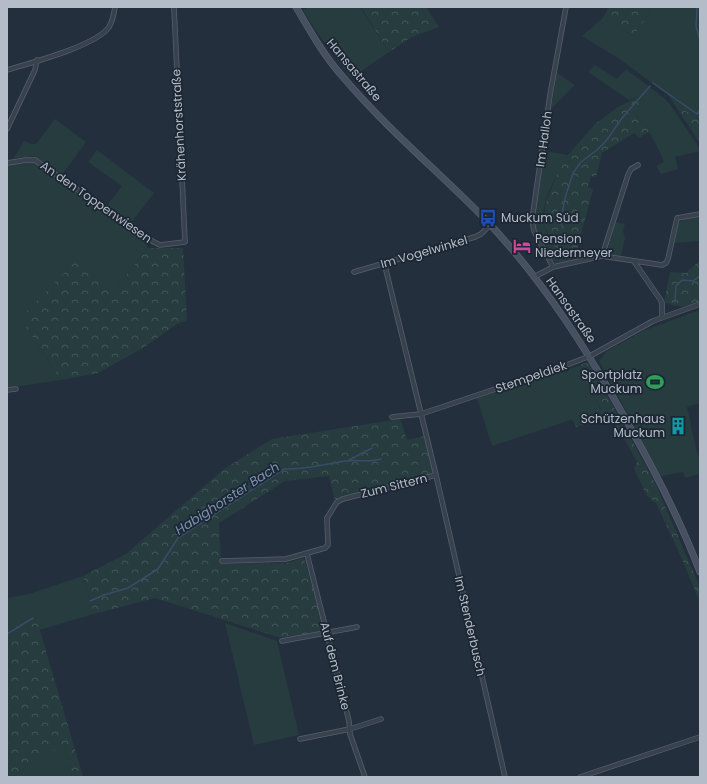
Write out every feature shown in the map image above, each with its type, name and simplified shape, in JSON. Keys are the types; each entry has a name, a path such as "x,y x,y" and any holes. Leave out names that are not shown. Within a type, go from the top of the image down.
{"main road":[{"name":"Hansastraße","path":"296,7 316,42 342,76 382,120 490,225 534,277 590,356 602,376 659,480 698,559 700,572"}],"street":[{"path":"7,70 95,39 109,27 116,7"},
{"name":"Krähenhorststraße","path":"174,7 185,242"},
{"name":"Im Halloh","path":"553,267 534,231 532,220 550,95 566,7"},
{"path":"7,129 35,70 37,60"},
{"name":"An den Toppenwiesen","path":"7,164 26,160 35,160 152,242 160,245 185,242"},
{"path":"602,256 628,175 631,169 638,165"},
{"path":"534,277 553,267 602,256 662,265 666,263 668,259 677,218 700,214"},
{"name":"Im Vogelwinkel","path":"354,272 384,262 475,238 490,225"},
{"path":"634,260 634,263 662,303 662,317"},
{"name":"Zum Sittern","path":"222,561 286,559 325,548 328,545 327,518 338,502 343,499 436,475 384,262"},
{"name":"Stempeldiek","path":"392,417 421,414 590,356 662,317 700,304"},
{"path":"7,390 16,389"},
{"name":"Im Stenderbusch","path":"436,475 505,777"},
{"name":"Auf dem Brinke","path":"307,554 349,721 353,745 364,777"},
{"path":"282,641 357,626"},
{"path":"300,739 350,729 381,719"},
{"path":"580,777 700,737"}],"green space":[{"path":"309,7 360,7 389,52 351,78 303,11"},
{"path":"361,7 426,7 439,27 412,37 389,52"},
{"path":"609,7 653,7 634,36 603,18"},
{"path":"653,7 700,7 700,120 681,108 676,107 668,95 621,60 582,36 603,18 634,36"},
{"path":"595,65 617,79 626,69 664,98 672,107 700,151 675,157 678,169 661,174 656,166 664,162 658,148 644,124 635,113 645,101 638,97 629,100 588,72"},
{"path":"557,73 575,85 551,109"},
{"path":"638,97 645,101 635,113 649,131 640,138 634,133 602,153 596,177 591,176 588,187 593,189 574,260 561,263 557,260 557,252 544,224 545,205 558,171 568,155 595,124 618,107"},
{"path":"676,107 681,108 700,120 700,143"},
{"path":"55,119 86,142 62,175 33,156 13,159 24,141 36,144"},
{"path":"97,150 154,193 130,224 106,207 122,186 88,162"},
{"path":"545,151 568,155 559,170 546,200 543,218 544,225 556,250 557,260 561,263 557,264 550,257 539,239 535,221"},
{"path":"33,161 41,166 148,241 147,248 114,292 20,318 61,380 7,388 7,165"},
{"path":"700,217 700,241 674,243 676,229 679,222 686,219"},
{"path":"615,222 625,224 623,231 625,238 621,257 609,255 607,251"},
{"path":"147,248 183,248 187,320 177,324 143,348 98,373 61,380 20,318 75,262 114,292"},
{"path":"700,260 700,302 682,306 664,302 670,272 686,273"},
{"name":"Sportplatz Muckum","path":"700,310 700,403 687,407 697,453 700,458 700,474 685,478 683,472 661,476 599,361 607,351 645,330"},
{"path":"585,363 589,364 655,483 700,587 700,603 682,559 656,503 647,496 634,469 637,462 620,431 610,418 576,427 572,419 601,409 578,366"},
{"path":"578,366 601,410 492,446 477,398"},
{"path":"400,419 407,440 424,436 433,472 425,477 335,500 329,476 285,481 219,523 221,564 288,563 303,558 325,631 281,638 155,598 94,614 83,576 126,554 224,469 272,439"},
{"path":"83,576 94,614 39,630 35,617 7,634 7,598 29,594"},
{"path":"36,617 83,777 72,777 64,744 27,766 13,777 7,777 7,634"},
{"path":"225,623 277,641 299,735 254,745"},
{"path":"64,743 72,777 13,777 27,766"}],"waterway":[{"path":"697,7 696,27 700,39"},
{"path":"653,83 697,114 700,110"},
{"path":"563,228 560,222 573,173 581,162 606,141 622,118 650,86"},
{"path":"675,302 676,286 682,280 693,281 700,276"},
{"name":"Habighorster Bach","path":"349,460 372,448"},
{"name":"Habighorster Bach","path":"90,601 128,588 158,569 178,538 284,469 307,468 338,462 372,461 381,459"},
{"name":"Habighorster Bach","path":"7,634 33,618"}],"place":[{"name":"Muckum Süd","path":"488,218"},
{"name":"Pension Niedermeyer","path":"522,246"},
{"name":"Sportplatz Muckum","path":"655,382"},
{"name":"Schützenhaus Muckum","path":"678,426"}]}
